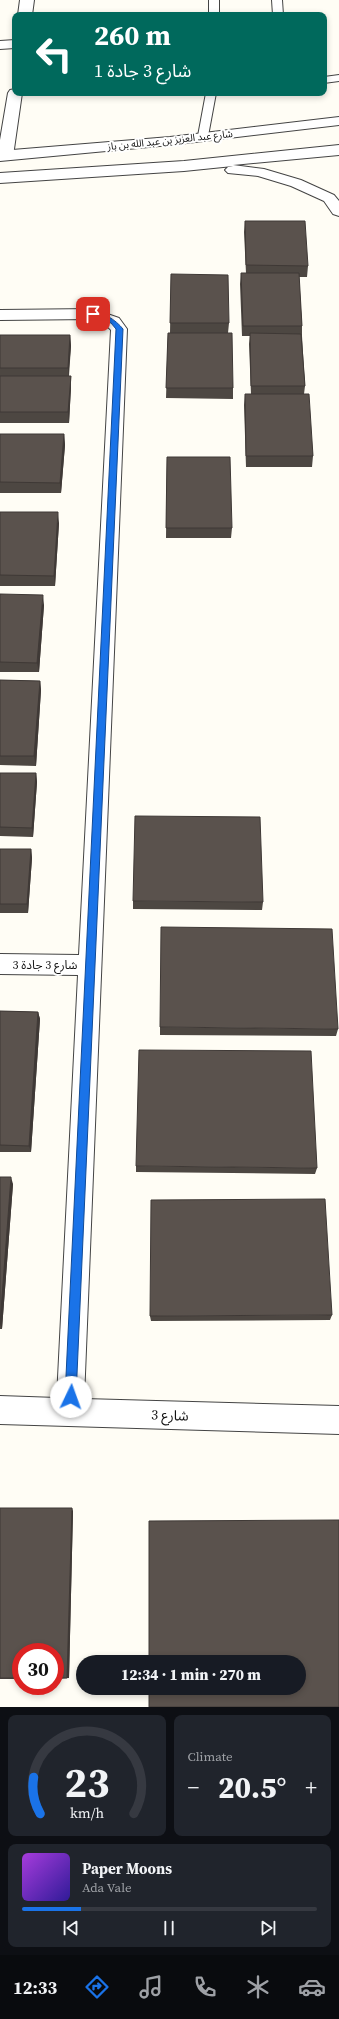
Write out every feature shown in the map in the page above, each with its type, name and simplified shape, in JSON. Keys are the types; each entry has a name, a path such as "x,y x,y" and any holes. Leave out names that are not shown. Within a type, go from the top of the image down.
{"street":[{"path":"25,12 27,0"},
{"path":"0,45 12,44"},
{"path":"3,156 14,96"},
{"name":"شارع عبد العزيز بن عبد الله بن باز","path":"3,156 339,121"},
{"path":"0,178 184,166 339,150"},
{"path":"184,166 259,172 296,183 330,198 339,210"},
{"path":"0,315 93,314 113,322 119,329 70,1412"},
{"name":"شارع 3 جادة 3","path":"0,964 91,965"},
{"name":"شارع 3","path":"0,1410 339,1420"}],"lane":[{"path":"214,0 214,12"},
{"path":"277,0 278,12"},
{"path":"327,80 339,78"},
{"path":"203,136 210,96"}],"building":[{"path":"245,221 305,221 308,266 246,265"},
{"path":"241,273 299,273 302,326 243,326"},
{"path":"171,274 228,275 229,323 170,323"},
{"path":"168,333 232,333 233,388 166,388"},
{"path":"250,333 301,334 305,386 251,386"},
{"path":"0,335 70,335 68,368 0,368"},
{"path":"0,376 71,376 68,412 0,412"},
{"path":"245,394 309,394 313,456 246,456"},
{"path":"0,434 64,434 60,483 0,482"},
{"path":"167,457 230,457 232,528 166,528"},
{"path":"0,512 58,512 54,576 0,575"},
{"path":"0,594 43,595 37,663 0,662"},
{"path":"0,680 40,681 34,756 0,756"},
{"path":"0,773 36,773 32,828 0,827"},
{"path":"135,816 260,817 263,902 133,901"},
{"path":"0,849 31,849 27,904 0,904"},
{"path":"161,927 332,929 338,1029 160,1027"},
{"path":"0,1011 38,1012 29,1146 0,1145"},
{"path":"139,1050 311,1051 317,1168 136,1166"},
{"path":"0,1177 11,1177 0,1324"},
{"path":"325,1199 332,1315 150,1316 151,1200"},
{"path":"0,1508 72,1508 67,1678 64,1678 64,1643 12,1643 12,1678 0,1678"},
{"path":"339,1520 339,1707 149,1707 149,1695 306,1695 306,1655 149,1655 149,1521"}],"route":[{"path":"71,1397 119,329 113,322 93,314"}]}
